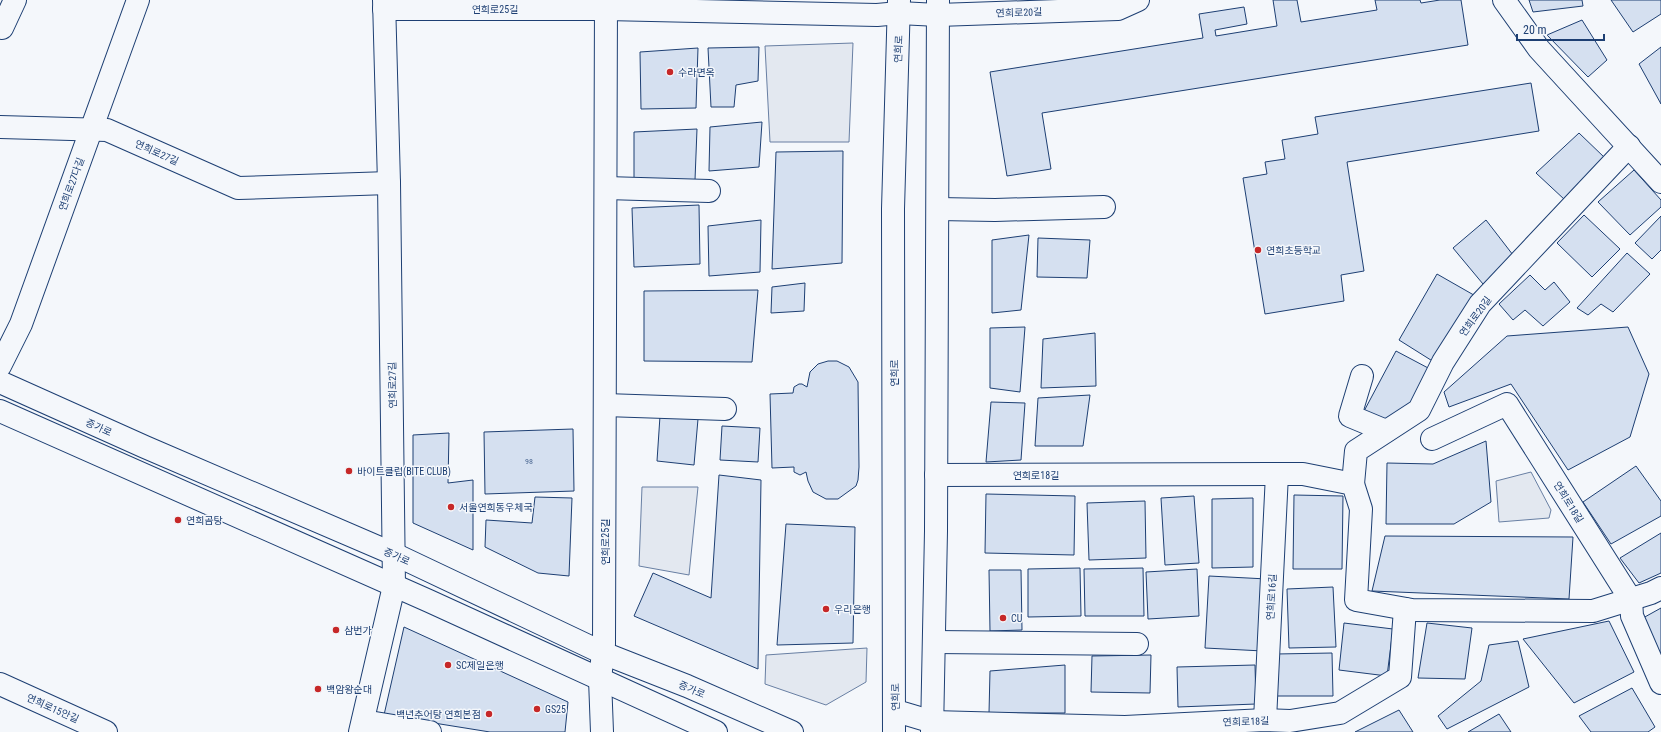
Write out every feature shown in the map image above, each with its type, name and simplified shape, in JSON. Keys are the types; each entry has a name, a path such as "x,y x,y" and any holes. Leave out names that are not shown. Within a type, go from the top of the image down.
{"street":[{"path":"2,28 15,0"},
{"name":"연희로27다길","path":"0,366 21,324 138,0"},
{"name":"연희로20길","path":"899,7 1118,9 1138,0"},
{"path":"1504,0 1539,49 1661,182"},
{"name":"연희로27길","path":"384,5 389,183 394,586"},
{"name":"연희로25길","path":"384,5 606,5 604,644 600,679 602,732"},
{"path":"606,5 869,15 899,7"},
{"name":"연희로","path":"894,732 896,711 893,639 893,209 899,7"},
{"path":"932,727 936,475 938,8"},
{"name":"연희로27길","path":"0,127 106,130 238,188 389,183"},
{"name":"연희로20길","path":"1353,484 1356,451 1419,410 1443,362 1480,304 1629,146"},
{"path":"606,188 709,191"},
{"path":"938,209 995,210 1104,207"},
{"path":"1362,376 1350,416 1386,431"},
{"name":"증가로","path":"0,382 145,447 394,554 603,653 687,686 792,732"},
{"name":"연희로18길","path":"1432,439 1507,404 1631,600 1632,616 1661,683"},
{"path":"605,405 725,409"},
{"path":"0,411 394,586 429,600 716,732"},
{"name":"연희로16길","path":"1265,720 1277,474"},
{"name":"연희로18길","path":"936,475 1303,474 1353,484"},
{"path":"1353,484 1361,509 1356,600 1412,610 1593,611 1631,600 1661,588"},
{"path":"394,586 361,726 430,732"},
{"name":"연희로18길","path":"896,711 932,727 1125,729 1265,720 1320,724 1400,677 1405,609"},
{"path":"934,642 1137,644"},
{"name":"연희로15안길","path":"0,684 106,732"}],"shaded area":[{"path":"853,43 849,142 770,142 765,46"},
{"path":"1531,472 1551,510 1549,518 1499,522 1496,481"},
{"path":"642,487 698,487 689,575 639,566"},
{"path":"867,648 866,682 826,705 765,684 766,655"}],"building":[{"path":"1273,0 1297,0 1301,22 1377,10 1375,0 1420,0 1421,3 1440,0 1461,0 1468,45 1042,113 1051,169 1007,176 990,72 1203,38 1199,14 1244,7 1247,24 1215,30 1216,36 1277,26"},
{"path":"1529,0 1582,0 1583,6 1533,12"},
{"path":"1611,0 1661,0 1661,14 1633,32"},
{"path":"1582,20 1607,60 1588,77 1547,35"},
{"path":"759,47 758,81 736,85 734,107 711,107 708,48"},
{"path":"1661,47 1661,104 1639,64"},
{"path":"698,48 696,108 641,109 640,52"},
{"path":"1531,83 1539,131 1347,162 1364,271 1341,275 1344,301 1265,314 1243,178 1267,174 1265,162 1285,159 1282,140 1318,134 1315,117"},
{"path":"762,122 759,167 709,171 710,127"},
{"path":"697,129 695,180 634,182 634,132"},
{"path":"1579,133 1605,158 1565,200 1536,173"},
{"path":"843,151 842,263 772,269 776,152"},
{"path":"1634,170 1661,200 1661,207 1630,235 1598,202"},
{"path":"699,205 700,264 634,267 632,208"},
{"path":"1584,215 1620,249 1592,277 1557,243"},
{"path":"1661,216 1661,250 1652,259 1635,243"},
{"path":"761,220 760,272 709,276 708,226"},
{"path":"1486,220 1513,255 1483,284 1453,248"},
{"path":"1029,235 1021,310 992,313 992,240"},
{"path":"1038,238 1090,240 1087,278 1037,277"},
{"path":"1627,253 1650,274 1613,312 1601,304 1588,315 1577,308"},
{"path":"1437,274 1479,298 1434,362 1399,340"},
{"path":"1530,275 1545,290 1554,282 1570,302 1543,326 1525,310 1513,320 1499,304"},
{"path":"805,283 804,311 771,313 772,287"},
{"path":"758,290 752,362 644,361 644,291"},
{"path":"1025,327 1020,392 990,388 990,328"},
{"path":"1628,327 1649,374 1630,437 1568,470 1511,384 1449,407 1444,392 1507,336"},
{"path":"1095,333 1096,386 1041,388 1043,339"},
{"path":"1396,351 1430,369 1415,404 1387,425 1363,413"},
{"path":"828,361 837,361 849,367 858,382 858,480 856,486 838,499 826,499 813,492 806,472 800,475 794,472 794,467 772,468 770,394 793,393 794,387 799,384 807,387 810,372 818,364"},
{"path":"1090,395 1083,446 1035,446 1038,398"},
{"path":"991,402 1025,403 1021,460 986,462"},
{"path":"660,416 698,419 694,465 657,461"},
{"path":"722,426 760,428 758,462 720,460"},
{"path":"573,429 574,491 485,494 484,432"},
{"path":"449,433 448,483 473,480 473,550 413,523 413,435"},
{"path":"1486,441 1491,502 1454,524 1386,524 1387,463 1433,464"},
{"path":"1636,466 1661,501 1661,516 1611,544 1583,502"},
{"path":"719,475 761,480 758,669 634,616 653,573 711,598"},
{"path":"986,494 1075,496 1074,555 985,553"},
{"path":"1294,495 1343,496 1342,569 1293,569"},
{"path":"1194,496 1199,563 1165,565 1161,498"},
{"path":"535,497 572,498 569,576 538,573 485,547 486,520 532,523"},
{"path":"1253,498 1253,567 1212,568 1212,499"},
{"path":"1145,501 1146,558 1089,560 1087,503"},
{"path":"786,524 855,527 853,643 777,645"},
{"path":"1661,533 1661,573 1639,583 1620,558"},
{"path":"1385,536 1573,537 1569,599 1372,591"},
{"path":"1080,568 1081,616 1028,617 1028,569"},
{"path":"1143,568 1144,616 1085,616 1084,569"},
{"path":"1197,569 1199,616 1148,619 1146,572"},
{"path":"989,570 1021,570 1022,630 990,631"},
{"path":"1209,576 1267,579 1263,651 1205,648"},
{"path":"1333,587 1336,647 1289,648 1287,589"},
{"path":"1661,608 1661,665 1643,618"},
{"path":"1609,621 1634,672 1574,703 1523,639"},
{"path":"1344,623 1393,629 1387,676 1339,670"},
{"path":"1427,623 1472,628 1465,679 1418,678"},
{"path":"404,627 568,702 565,732 490,732 384,715"},
{"path":"1518,641 1529,687 1447,729 1438,716 1481,681 1489,645"},
{"path":"1332,653 1333,696 1276,696 1276,654"},
{"path":"1151,655 1150,693 1091,692 1092,656"},
{"path":"1065,665 1065,713 989,713 990,671"},
{"path":"1255,665 1256,704 1178,707 1177,667"},
{"path":"1632,688 1655,727 1648,732 1591,732 1579,716"},
{"path":"1399,710 1413,732 1355,732"},
{"path":"1499,714 1511,732 1468,732"}],"place":[{"name":"수라면옥","path":"670,72"},
{"name":"연희초등학교","path":"1258,250"},
{"name":"바이트클럽(BITE CLUB)","path":"349,471"},
{"name":"서울연희동우체국","path":"451,507"},
{"name":"연희곰탕","path":"178,520"},
{"name":"우리은행","path":"826,609"},
{"name":"CU","path":"1003,618"},
{"name":"삼번가","path":"336,630"},
{"name":"SC제일은행","path":"448,665"},
{"name":"백암왕순대","path":"318,689"},
{"name":"GS25","path":"537,709"},
{"name":"백년추어탕 연희본점","path":"489,714"}]}
